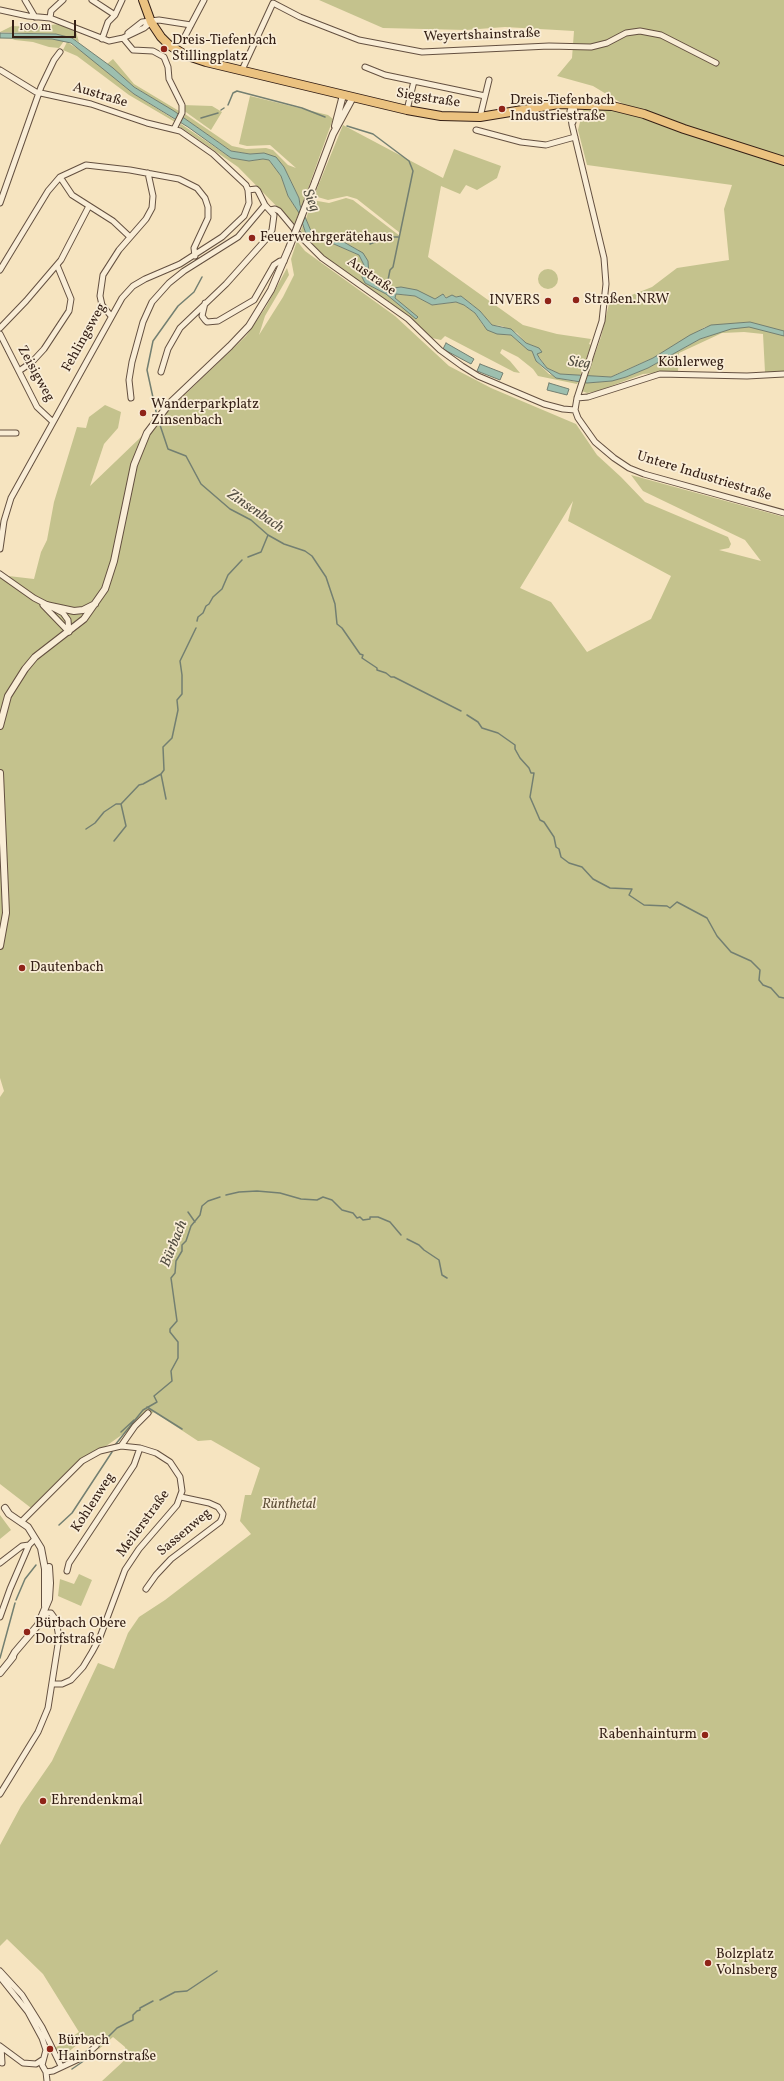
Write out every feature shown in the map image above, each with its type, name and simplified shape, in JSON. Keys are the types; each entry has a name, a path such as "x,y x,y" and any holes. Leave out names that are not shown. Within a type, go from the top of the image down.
{"main road":[{"name":"Siegstraße","path":"143,0 151,22 161,37 169,45 185,55 242,70 343,95 441,116 480,117 531,108 573,103 601,104 630,110 690,132 784,161"}],"street":[{"path":"25,0 35,17"},
{"path":"50,18 51,11 63,0"},
{"path":"92,0 115,15"},
{"path":"102,39 108,22 115,15 122,0"},
{"path":"184,38 204,0"},
{"name":"Weyertshainstraße","path":"242,70 271,1 300,17 359,40 422,52 549,46 591,48 607,43 626,33 640,30 661,35 716,63"},
{"path":"0,10 35,17 50,18 109,41 123,38 142,22 159,20 191,25"},
{"path":"123,38 133,50 152,51 164,57 168,67 169,79 181,102 182,114 174,129"},
{"path":"0,203 40,93 54,60 60,52"},
{"path":"365,67 385,75 485,96"},
{"name":"Austraße","path":"0,70 40,93 91,104 147,123 180,131 213,154 246,185 248,190 256,189 265,205 270,210 275,209 279,211 300,236 322,258 408,319 440,350 462,366 478,376 544,404 563,409 575,410"},
{"path":"480,117 489,80"},
{"path":"408,110 414,81"},
{"path":"0,726 5,704 17,680 35,657 84,619 96,603 111,575 129,489 138,454 147,433 161,413 180,393 249,326 271,290 284,261 333,134 343,95"},
{"path":"333,134 353,97"},
{"path":"573,103 575,111 572,125 603,252 606,276 606,294 602,322 580,386 575,410"},
{"path":"476,130 521,142 546,145 575,136"},
{"path":"0,270 48,191 60,177 86,165 95,165 179,179 191,183 197,188 205,198 208,207 208,218 194,248 195,256"},
{"path":"111,316 102,305 100,296 103,274 130,237 146,219 152,208 153,196 148,173"},
{"path":"60,177 72,195 113,221 130,237"},
{"name":"Fehlingsweg","path":"0,549 4,521 12,498 122,298 133,286 195,256 238,224 244,216 249,203 248,190"},
{"path":"130,398 129,380 132,362 143,322 152,302 170,282 238,237 265,205"},
{"path":"0,328 57,265 79,228 89,206"},
{"path":"161,372 174,336 189,318 226,284 268,237 274,219 274,215 270,210"},
{"path":"206,303 202,316 208,322 218,321 254,300 274,265 280,261 284,261"},
{"path":"19,371 32,362 44,349 69,311 71,299 57,265"},
{"name":"Zeisigweg","path":"0,334 37,407 53,422"},
{"name":"Köhlerweg","path":"577,398 588,397 660,374 747,376 784,374"},
{"name":"Untere Industriestraße","path":"575,410 582,426 595,442 629,468 644,474 784,513"},
{"path":"0,433 16,433"},
{"path":"0,574 43,604 65,615 69,623 69,632"},
{"path":"43,604 74,611 83,610 96,603"},
{"path":"43,604 69,632"},
{"path":"0,773 6,912 0,946"},
{"path":"121,1446 148,1413"},
{"name":"Meilerstraße","path":"19,1520 82,1461 100,1451 121,1446 140,1448 156,1453 174,1466 180,1477 181,1497 172,1512 139,1549 125,1570 100,1637 83,1667 66,1683 53,1684"},
{"name":"Kohlenweg","path":"67,1571 69,1563 134,1465 140,1448"},
{"name":"Sassenweg","path":"146,1589 156,1575 171,1559 220,1522 222,1518 223,1514 218,1507 209,1503 181,1497"},
{"path":"0,1673 17,1654 21,1646 38,1625 48,1599 50,1583 49,1567 45,1561 41,1548 19,1520 9,1514 2,1506"},
{"path":"0,1617 28,1546 35,1539"},
{"path":"0,1563 22,1546 28,1546"},
{"path":"0,1794 38,1732 48,1708 53,1684 59,1638 56,1620 51,1613 42,1615"},
{"path":"0,1971 22,1995 61,2066"},
{"path":"0,1977 28,2012 45,2047 59,2060"},
{"path":"46,2072 53,2071 85,2056 96,2046"},
{"path":"1,2047 22,2063 36,2064 42,2060"},
{"path":"1,2047 2,2063"},
{"path":"45,2047 42,2065 46,2072 47,2081"}],"green space":[{"path":"319,0 784,0 784,372 765,372 763,334 744,332 722,333 679,353 678,371 643,374 598,391 587,393 582,391 584,383 612,381 626,377 648,368 700,339 749,322 705,327 653,358 611,377 587,376 601,337 609,304 652,287 677,268 729,260 724,209 732,185 587,165 578,130 583,110 614,109 623,104 593,86 557,76 572,58 574,31 505,27 466,30 383,28"},
{"path":"59,24 76,32 79,42 72,38 56,34 0,32 12,26 34,27"},
{"path":"10,38 52,39 64,41 59,48"},
{"path":"67,42 86,54 134,94 175,120 175,122 129,95 77,56 63,50"},
{"path":"113,59 134,84 179,111 178,114 133,86 107,64"},
{"path":"250,96 328,115 333,119 301,208 299,198 284,167 264,153 250,154 231,151 184,118 185,114 232,146 246,149 266,148 273,150 288,165 296,168 270,145 247,146 239,144"},
{"path":"182,105 212,106 222,112 211,130 183,110"},
{"path":"181,124 231,158 249,161 263,159 269,160 281,176 288,196 299,213 294,224 238,167 179,126"},
{"path":"343,125 443,178 454,149 501,166 497,178 477,190 466,185 460,194 441,186 428,257 523,325 557,334 591,339 589,344 591,345 580,376 560,374 547,368 537,354 539,348 526,343 517,333 502,326 492,325 480,311 461,296 448,298 443,295 435,299 385,289 370,280 370,273 358,250 335,237 315,234 311,231 306,219 312,200 329,203 346,198 353,200 400,236 400,233 357,199 347,196 328,200 314,196"},
{"path":"303,225 306,234 311,241 327,241 359,255 364,265 362,277 365,283 386,294 417,317 395,298 396,294 415,296 432,305 457,302 464,305 475,313 483,325 505,335 511,335 528,350 532,351 536,361 549,374 566,380 578,382 577,384 538,376 533,369 518,357 502,349 500,353 510,361 520,373 514,372 445,336 441,340 432,338 382,297 321,254 300,233"},
{"name":"Rünthetal","path":"297,241 305,251 395,316 449,366 491,388 576,424 597,455 645,502 728,537 731,544 729,548 719,550 761,561 745,540 643,491 631,475 784,517 784,2081 102,2081 128,2057 125,2047 113,2037 99,2049 88,2036 62,2057 55,2048 79,2032 43,1974 7,1939 0,1946 0,1845 21,1806 52,1761 98,1663 114,1669 128,1633 139,1617 165,1600 251,1534 240,1521 245,1495 251,1495 260,1468 211,1440 198,1441 154,1412 92,1456 35,1511 0,1484 0,1097 4,1091 0,1078 0,575 34,579 41,552 47,540 54,502 77,427 86,428 89,417 105,405 121,412 118,428 104,444 90,486 246,336 266,307 287,268 289,275 265,316 259,335 283,297 294,275 291,259","holes":["573,501 568,521 671,576 651,619 587,652 551,602 520,588"]},
{"path":"548,269 555,272 558,279 555,286 548,289 541,286 538,279 541,272"},
{"path":"0,1515 11,1530 0,1539"},
{"path":"79,1574 92,1580 81,1606 58,1596 60,1579 74,1584"}],"shaded area":[{"path":"0,33 56,34 72,38 113,68 134,87 174,111 231,151 250,154 264,153 276,157 284,167 299,198 300,205 311,231 315,234 335,237 363,253 368,261 369,277 373,282 385,289 401,287 417,290 435,299 443,294 446,298 452,295 456,297 461,296 480,311 492,325 511,329 526,343 539,348 542,352 537,354 547,368 560,374 611,377 653,358 690,335 711,325 750,322 784,331 784,336 749,327 731,329 700,339 648,368 612,381 587,383 556,378 536,361 532,351 528,350 511,335 497,334 487,330 475,313 464,305 456,302 432,305 415,296 396,294 395,298 418,317 416,319 386,294 365,283 362,277 364,265 359,255 327,241 311,241 306,234 299,213 288,196 281,176 269,160 263,159 249,161 231,158 188,127 134,94 71,43 52,39 0,38"},
{"path":"446,343 474,359 471,364 443,349"},
{"path":"480,364 503,373 500,380 477,371"},
{"path":"549,383 569,389 567,395 547,390"}],"waterway":[{"path":"228,105 233,93 237,91 302,108 325,117"},
{"path":"201,118 218,113"},
{"path":"347,126 373,134 409,161 413,171 393,267 390,270 386,290"},
{"path":"370,244 387,237 398,237"},
{"name":"Zinsenbach","path":"157,416 147,370 153,341 178,306 194,292 202,277"},
{"name":"Zinsenbach","path":"159,422 168,449 186,456 201,484 230,509 251,520 268,535 284,544 305,551 312,556 326,577 335,604 337,624 342,628 360,654 363,655 362,658 377,668 377,670 386,673 391,677 394,677 461,711"},
{"path":"248,557 261,552 268,535"},
{"path":"197,621 198,617 203,613 213,597 222,589 228,575 242,560"},
{"path":"166,799 161,774 164,770 163,747 172,738 178,710 177,700 182,694 180,661 196,628"},
{"name":"Zinsenbach","path":"467,715 478,722 482,728 498,733 515,745 515,749 520,758 529,768 531,773 534,773 530,797 540,820 544,822 554,837 556,847 559,849 561,857 569,863 582,867 593,879 610,888 632,889 629,895 644,905 667,906 670,908 677,902 707,918 717,936 731,952 751,961 760,970 759,980 763,985 771,988 779,997 784,998"},
{"path":"86,829 95,823 104,812 116,804 121,804 139,785 161,774"},
{"path":"114,841 126,826 121,804"},
{"name":"Bürbach","path":"226,1195 239,1192 257,1191 280,1193 301,1199 317,1200 323,1197 332,1200 342,1210 353,1213 357,1218 360,1217 363,1220 370,1219 370,1217 378,1217 390,1222 401,1235"},
{"name":"Bürbach","path":"115,1445 143,1410 157,1402 154,1396 172,1381 171,1371 178,1358 178,1342 170,1332 170,1329 177,1321 171,1278 175,1273 176,1261 182,1251 182,1245 186,1241 191,1226 200,1215 202,1206 208,1201 220,1197"},
{"path":"188,1212 195,1222"},
{"name":"Bürbach","path":"407,1239 419,1245 439,1260 442,1275 447,1278"},
{"path":"147,1407 182,1429"},
{"name":"Bürbach","path":"121,1432 134,1420"},
{"name":"Bürbach","path":"59,1525 72,1513 112,1452"},
{"name":"Bürbach","path":"16,1600 25,1579 36,1565"},
{"name":"Bürbach","path":"0,1658 15,1603"},
{"path":"160,2000 175,1992 187,1991 217,1971"},
{"path":"93,2052 117,2028 133,2020 133,2015 140,2010 140,2008 153,2001"},
{"path":"72,2069 88,2058"}],"place":[{"name":"Dreis-Tiefenbach Stillingplatz","path":"164,49"},
{"name":"Dreis-Tiefenbach Industriestraße","path":"502,109"},
{"name":"Feuerwehrgerätehaus","path":"252,238"},
{"name":"Straßen.NRW","path":"576,300"},
{"name":"INVERS","path":"548,301"},
{"name":"Wanderparkplatz Zinsenbach","path":"143,413"},
{"name":"Dautenbach","path":"22,968"},
{"name":"Bürbach Obere Dorfstraße","path":"27,1632"},
{"name":"Rabenhainturm","path":"705,1735"},
{"name":"Ehrendenkmal","path":"43,1801"},
{"name":"Bolzplatz Volnsberg","path":"708,1963"},
{"name":"Bürbach Hainbornstraße","path":"50,2049"}],"water label":[{"name":"Sieg","path":"310,201"},
{"name":"Sieg","path":"579,364"}]}
